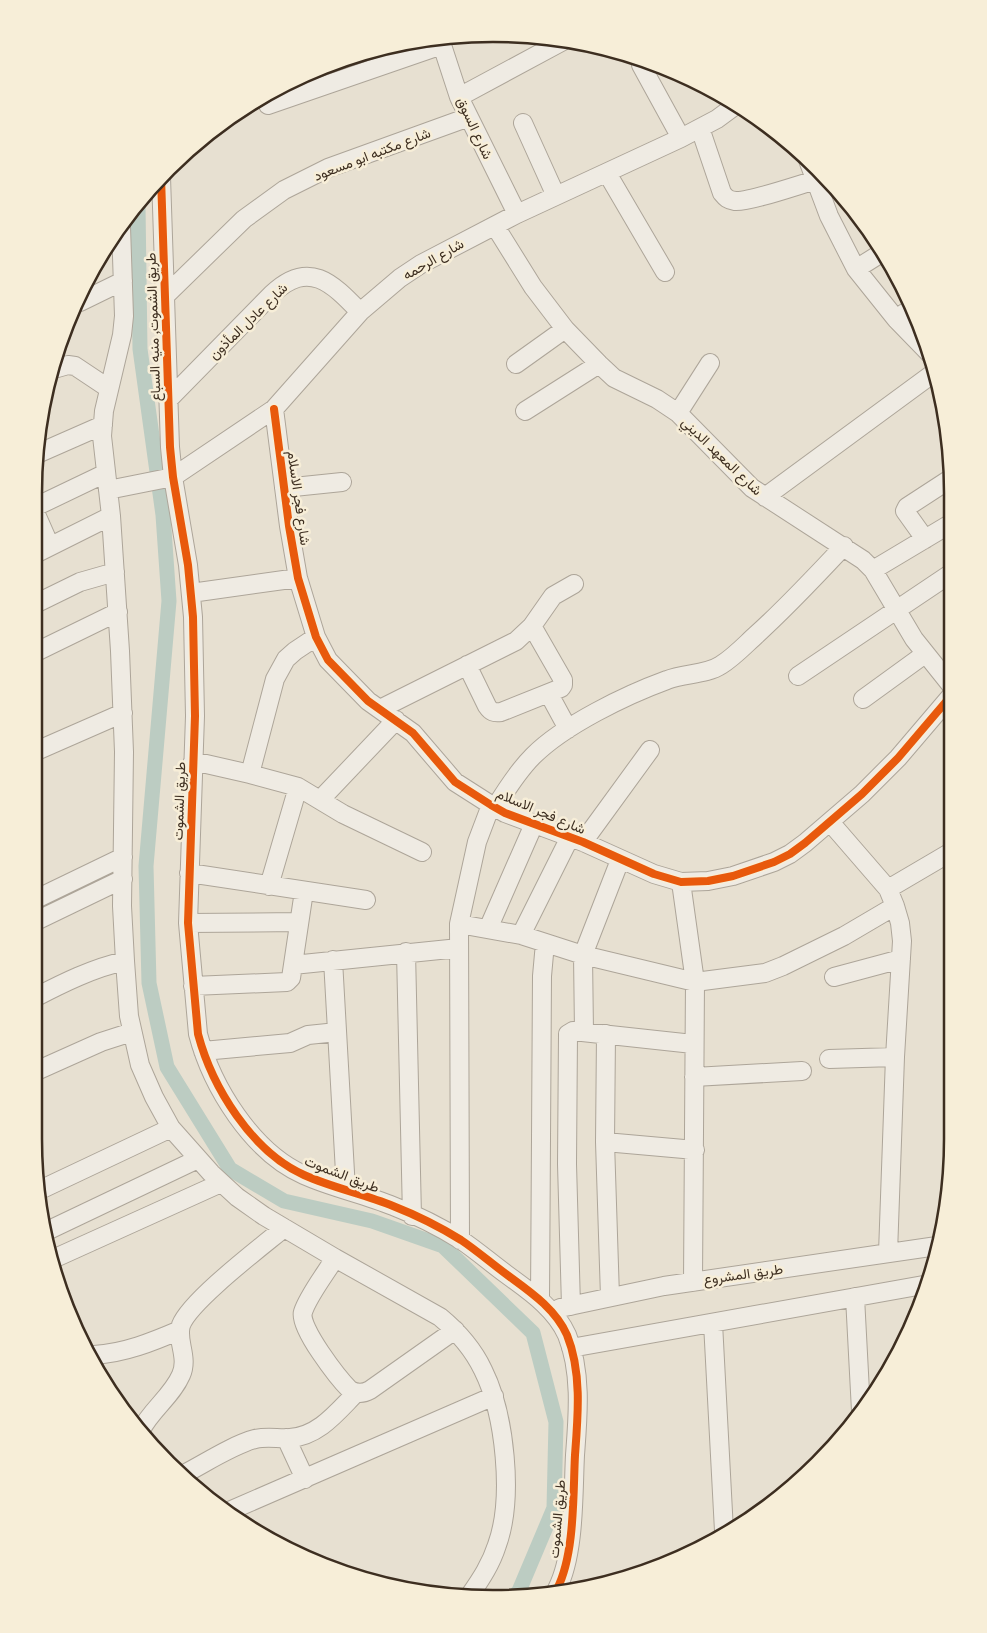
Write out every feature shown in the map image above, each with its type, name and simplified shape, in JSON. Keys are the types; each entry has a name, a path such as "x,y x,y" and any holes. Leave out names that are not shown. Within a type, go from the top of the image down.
{"street":[{"name":"شارع السوق","path":"442,45 459,97 517,214"},
{"path":"459,97 553,46"},
{"path":"268,105 426,48"},
{"path":"643,68 681,138"},
{"name":"شارع الرحمه","path":"169,478 274,409 360,312 400,278 448,249 517,214 681,138 729,109"},
{"name":"شارع مكتبه ابو مسعود","path":"165,296 244,218 284,190 328,168 469,117"},
{"path":"523,123 556,196"},
{"path":"700,128 722,193 728,199 738,201 751,198 808,171"},
{"path":"607,173 665,272"},
{"path":"825,188 832,199 856,269 896,319 918,341"},
{"name":"طريق الشموت, منيه السباع","path":"161,189 169,478"},
{"name":"شارع المعهد الديني","path":"495,226 533,287 565,329 614,378 678,413 752,488 844,546 873,570 896,611 925,654 944,677"},
{"name":"طريق الشموت, منيه السباع","path":"108,490 102,436 108,388 122,335 124,316 121,240"},
{"path":"856,269 876,256"},
{"name":"شارع عادل المأذون","path":"168,400 272,294 292,280 304,277 317,278 328,282 339,290 360,312"},
{"path":"87,299 123,281"},
{"path":"896,319 906,312"},
{"path":"516,364 565,329"},
{"path":"678,413 710,363"},
{"path":"61,366 68,364 75,366 108,388"},
{"path":"525,411 599,364"},
{"path":"765,497 929,377"},
{"name":"شارع فجر الاسلام","path":"274,409 298,578 316,637 328,660 368,701 413,733 455,782 493,807 654,874 681,882 708,881 733,876 774,862 790,854 830,822 862,794 898,758 944,703"},
{"path":"44,451 103,425"},
{"path":"42,504 106,473"},
{"path":"169,478 108,490 118,612 123,713 124,880 122,906 125,961 129,1016 140,1065 170,1128 236,1197 284,1228 440,1317 455,1330 473,1353 483,1370 494,1396 506,1465 505,1512 498,1544 486,1572 473,1590"},
{"name":"طريق الشموت","path":"169,478 187,556 191,593 195,716 188,923 198,1034 203,1051 217,1083 243,1124 259,1142 278,1158 302,1174 332,1187 394,1206 460,1240 545,1305 567,1335 576,1372 578,1409 569,1551 559,1586"},
{"path":"284,488 342,482"},
{"path":"925,539 905,511 907,507 944,483"},
{"path":"42,550 111,516"},
{"path":"873,570 944,528"},
{"path":"460,1240 458,948 460,924 477,842 493,807 533,756 568,729 641,690 674,677 702,672 720,666 769,623 844,546"},
{"path":"42,600 80,582 115,572"},
{"path":"191,593 298,578"},
{"path":"798,676 944,578"},
{"path":"380,709 516,641 532,626 553,596 574,584"},
{"path":"42,649 118,612"},
{"path":"466,665 490,711 495,713 561,688 563,680 532,626"},
{"path":"250,774 275,679 286,659 316,637"},
{"path":"863,699 925,654"},
{"path":"548,694 568,729"},
{"path":"42,748 123,713"},
{"path":"320,800 396,720"},
{"path":"521,935 576,840 650,750"},
{"path":"193,761 298,787 360,822 422,852"},
{"path":"269,886 298,787"},
{"path":"830,822 888,889 900,923 902,941 895,1057 888,1253"},
{"path":"488,929 534,824"},
{"path":"888,889 944,856"},
{"path":"42,896 123,857"},
{"path":"584,1032 583,955 620,860"},
{"path":"189,873 366,900"},
{"path":"42,918 124,880"},
{"path":"681,882 695,982 693,1044 693,1282"},
{"path":"194,986 287,982 291,978 304,891"},
{"path":"460,924 521,935 583,955 695,982 765,973 844,936 895,906"},
{"path":"188,923 299,922"},
{"path":"545,943 542,976 541,1177 545,1305"},
{"path":"293,965 458,948"},
{"path":"406,952 412,1216"},
{"path":"834,977 901,959"},
{"path":"333,960 346,1190"},
{"path":"42,994 88,972 125,961"},
{"path":"42,1068 101,1042 132,1032"},
{"path":"203,1051 290,1043 308,1035 337,1032"},
{"path":"571,1306 568,1176 568,1034 570,1032 584,1032 693,1044"},
{"path":"606,1034 605,1142 610,1297"},
{"path":"829,1059 895,1057"},
{"path":"694,1077 802,1071"},
{"path":"45,1188 170,1128"},
{"path":"605,1142 694,1150"},
{"path":"51,1229 198,1159"},
{"path":"541,1177 568,1176"},
{"path":"58,1257 222,1183"},
{"path":"145,1425 175,1388 182,1373 185,1358 180,1330 190,1311 203,1297 284,1228"},
{"name":"طريق المشروع","path":"545,1305 571,1306 664,1286 931,1247"},
{"path":"335,1258 303,1312 302,1318 316,1346 346,1386 356,1393 364,1393 370,1390 455,1330"},
{"path":"571,1348 920,1286"},
{"path":"855,1297 860,1401"},
{"path":"713,1323 724,1527"},
{"path":"97,1355 132,1350 180,1330"},
{"path":"189,1472 237,1446 255,1439 306,1435 319,1429 356,1393"},
{"path":"236,1509 494,1396"},
{"path":"286,1438 305,1479"}],"waterway":[{"path":"138,216 140,349 163,515 169,601 146,866 149,983 167,1067 230,1169 284,1201 372,1221 443,1246 533,1333 556,1422 554,1508 519,1590"}],"cycle path":[{"path":"161,189 170,447 173,477 188,565 193,617 195,716 188,923 198,1034 204,1054 224,1096 251,1134 267,1151 285,1165 304,1175 393,1206 453,1235 532,1294 556,1316 562,1325 572,1349 575,1364 578,1410 570,1542 563,1575 558,1586"},
{"path":"274,409 289,526 298,578 316,637 328,660 368,701 413,733 455,782 505,813 583,842 654,874 681,882 708,881 733,876 774,862 790,854 805,843 862,794 898,758 944,704"}]}
